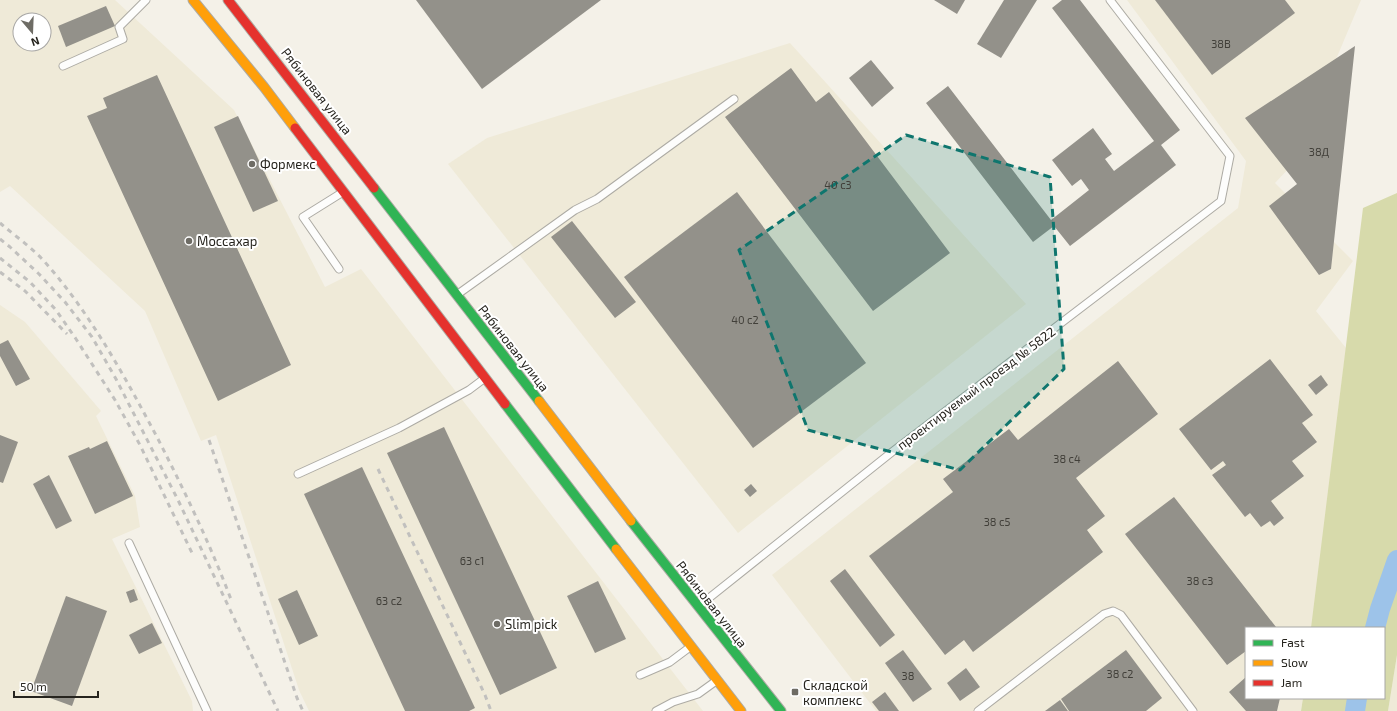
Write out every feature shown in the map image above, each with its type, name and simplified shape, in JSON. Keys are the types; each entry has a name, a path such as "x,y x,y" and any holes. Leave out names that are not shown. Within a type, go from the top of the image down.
{"main road":[{"path":"193,0 264,87 716,680 730,701 741,711"},
{"name":"Рябиновая улица","path":"228,0 304,96 698,608 781,711"}],"lane":[{"path":"63,66 123,39 119,27 146,0"},
{"name":"проектируемый проезд № 5822","path":"698,608 892,452 1221,201 1230,156 1110,0"},
{"path":"457,295 575,210 597,198 734,99"},
{"path":"339,269 303,217 343,192"},
{"path":"298,474 399,428 470,390 485,378"},
{"path":"129,543 208,711"},
{"path":"978,711 1104,614 1113,611 1121,615 1193,711"},
{"path":"640,675 670,662 690,646"},
{"path":"656,711 674,702 698,694 716,680"}],"highlighted area":[{"path":"906,135 1050,177 1064,369 960,470 808,430 739,250"}],"shaded area":[{"path":"0,0 115,0 234,110 325,287 361,269 703,711 309,711 299,690 216,435 201,441 145,311 10,186 0,192"},
{"path":"1127,0 1361,0 1291,166 1275,183 1353,261 1316,311 1346,348 1312,627 1245,627 1245,699 1303,699 1301,711 876,711 772,575 1238,208 1246,161"},
{"path":"790,43 1026,304 738,533 448,164 487,138"},
{"path":"0,305 25,322 101,411 96,416 135,496 140,527 112,539 192,701 193,711 0,711"},
{"path":"1397,655 1397,711 1388,711"}],"green space":[{"path":"1397,193 1397,655 1388,711 1301,711 1303,699 1385,699 1385,627 1311,627 1363,208"}],"building":[{"path":"416,0 601,0 482,89"},
{"path":"934,0 965,0 957,14"},
{"path":"1004,0 1037,0 1001,58 977,44"},
{"path":"1062,0 1080,0 1180,130 1161,145 1176,165 1070,246 1054,226 1033,242 926,103 948,86 1051,220 1089,190 1081,179 1072,186 1052,160 1093,128 1112,154 1105,159 1114,171 1154,141 1052,8"},
{"path":"1155,0 1285,0 1295,13 1212,75"},
{"path":"106,6 115,26 66,47 58,26"},
{"path":"1355,46 1331,269 1319,275 1269,206 1297,184 1245,118"},
{"path":"871,60 894,88 872,107 849,78"},
{"path":"791,68 816,102 829,92 950,253 873,311 725,117"},
{"name":"Моссахар","path":"157,75 291,365 218,401 87,116 107,108 103,98"},
{"path":"238,116 278,201 253,212 214,127"},
{"path":"737,192 866,363 753,448 624,277"},
{"path":"572,221 636,302 615,318 551,237"},
{"path":"8,340 30,379 16,386 0,356 0,344"},
{"path":"1270,359 1313,415 1302,423 1317,442 1292,461 1304,476 1271,501 1284,518 1274,526 1270,521 1261,527 1250,513 1245,517 1212,475 1226,465 1223,461 1211,470 1179,429"},
{"path":"1118,361 1158,414 1076,478 1105,516 1087,530 1103,552 973,652 964,640 945,655 869,556 953,492 943,479 1009,429 1018,440"},
{"path":"1321,375 1328,385 1316,395 1308,385"},
{"path":"444,427 557,668 500,695 387,453"},
{"path":"0,435 18,442 3,483 0,482"},
{"path":"107,441 133,496 95,514 68,456 89,447 90,449"},
{"path":"362,467 475,708 469,711 405,711 304,494"},
{"path":"49,475 72,521 56,529 33,484"},
{"path":"751,484 757,491 750,497 744,490"},
{"path":"1174,497 1276,627 1245,627 1245,652 1227,665 1125,534"},
{"path":"845,569 895,635 880,647 830,581"},
{"path":"598,581 626,639 595,653 567,596"},
{"path":"134,589 138,600 130,603 126,592"},
{"path":"297,590 318,636 299,645 278,599"},
{"path":"66,596 107,611 72,706 31,691"},
{"path":"152,623 162,643 139,654 129,635"},
{"path":"903,650 932,689 913,702 885,663"},
{"path":"1126,650 1162,698 1146,711 1069,711 1061,699"},
{"path":"966,668 980,687 960,701 947,683"},
{"path":"1245,678 1245,699 1280,699 1277,711 1246,711 1229,692"},
{"path":"885,692 899,711 879,711 872,702"},
{"path":"1060,700 1068,711 1045,711"}],"waterway":[{"path":"1375,627 1397,560"},
{"path":"1355,711 1357,699"}],"railway":[{"path":"0,223 44,261 61,281 92,324 120,369 178,479 232,602"},
{"path":"0,239 39,274 65,302 92,337 116,379 178,500 278,711"},
{"path":"0,258 30,282 56,310 76,339 115,400 140,445 192,553"},
{"path":"0,272 25,291 67,334"},
{"path":"209,440 297,698 303,711"},
{"path":"378,469 485,695 491,711"}],"traffic: fast":[{"path":"374,188 539,401"},
{"path":"505,404 616,549"},
{"path":"631,521 781,711"}],"traffic: slow":[{"path":"193,0 264,87 295,128"},
{"path":"539,401 631,521"},
{"path":"616,549 741,711"}],"traffic: jam":[{"path":"228,0 374,188"},
{"path":"295,128 505,404"}],"place":[{"name":"Формекс","path":"252,164"},
{"name":"Моссахар","path":"189,241"},
{"name":"Slim pick","path":"497,624"},
{"name":"Складской комплекс","path":"795,692"}]}
